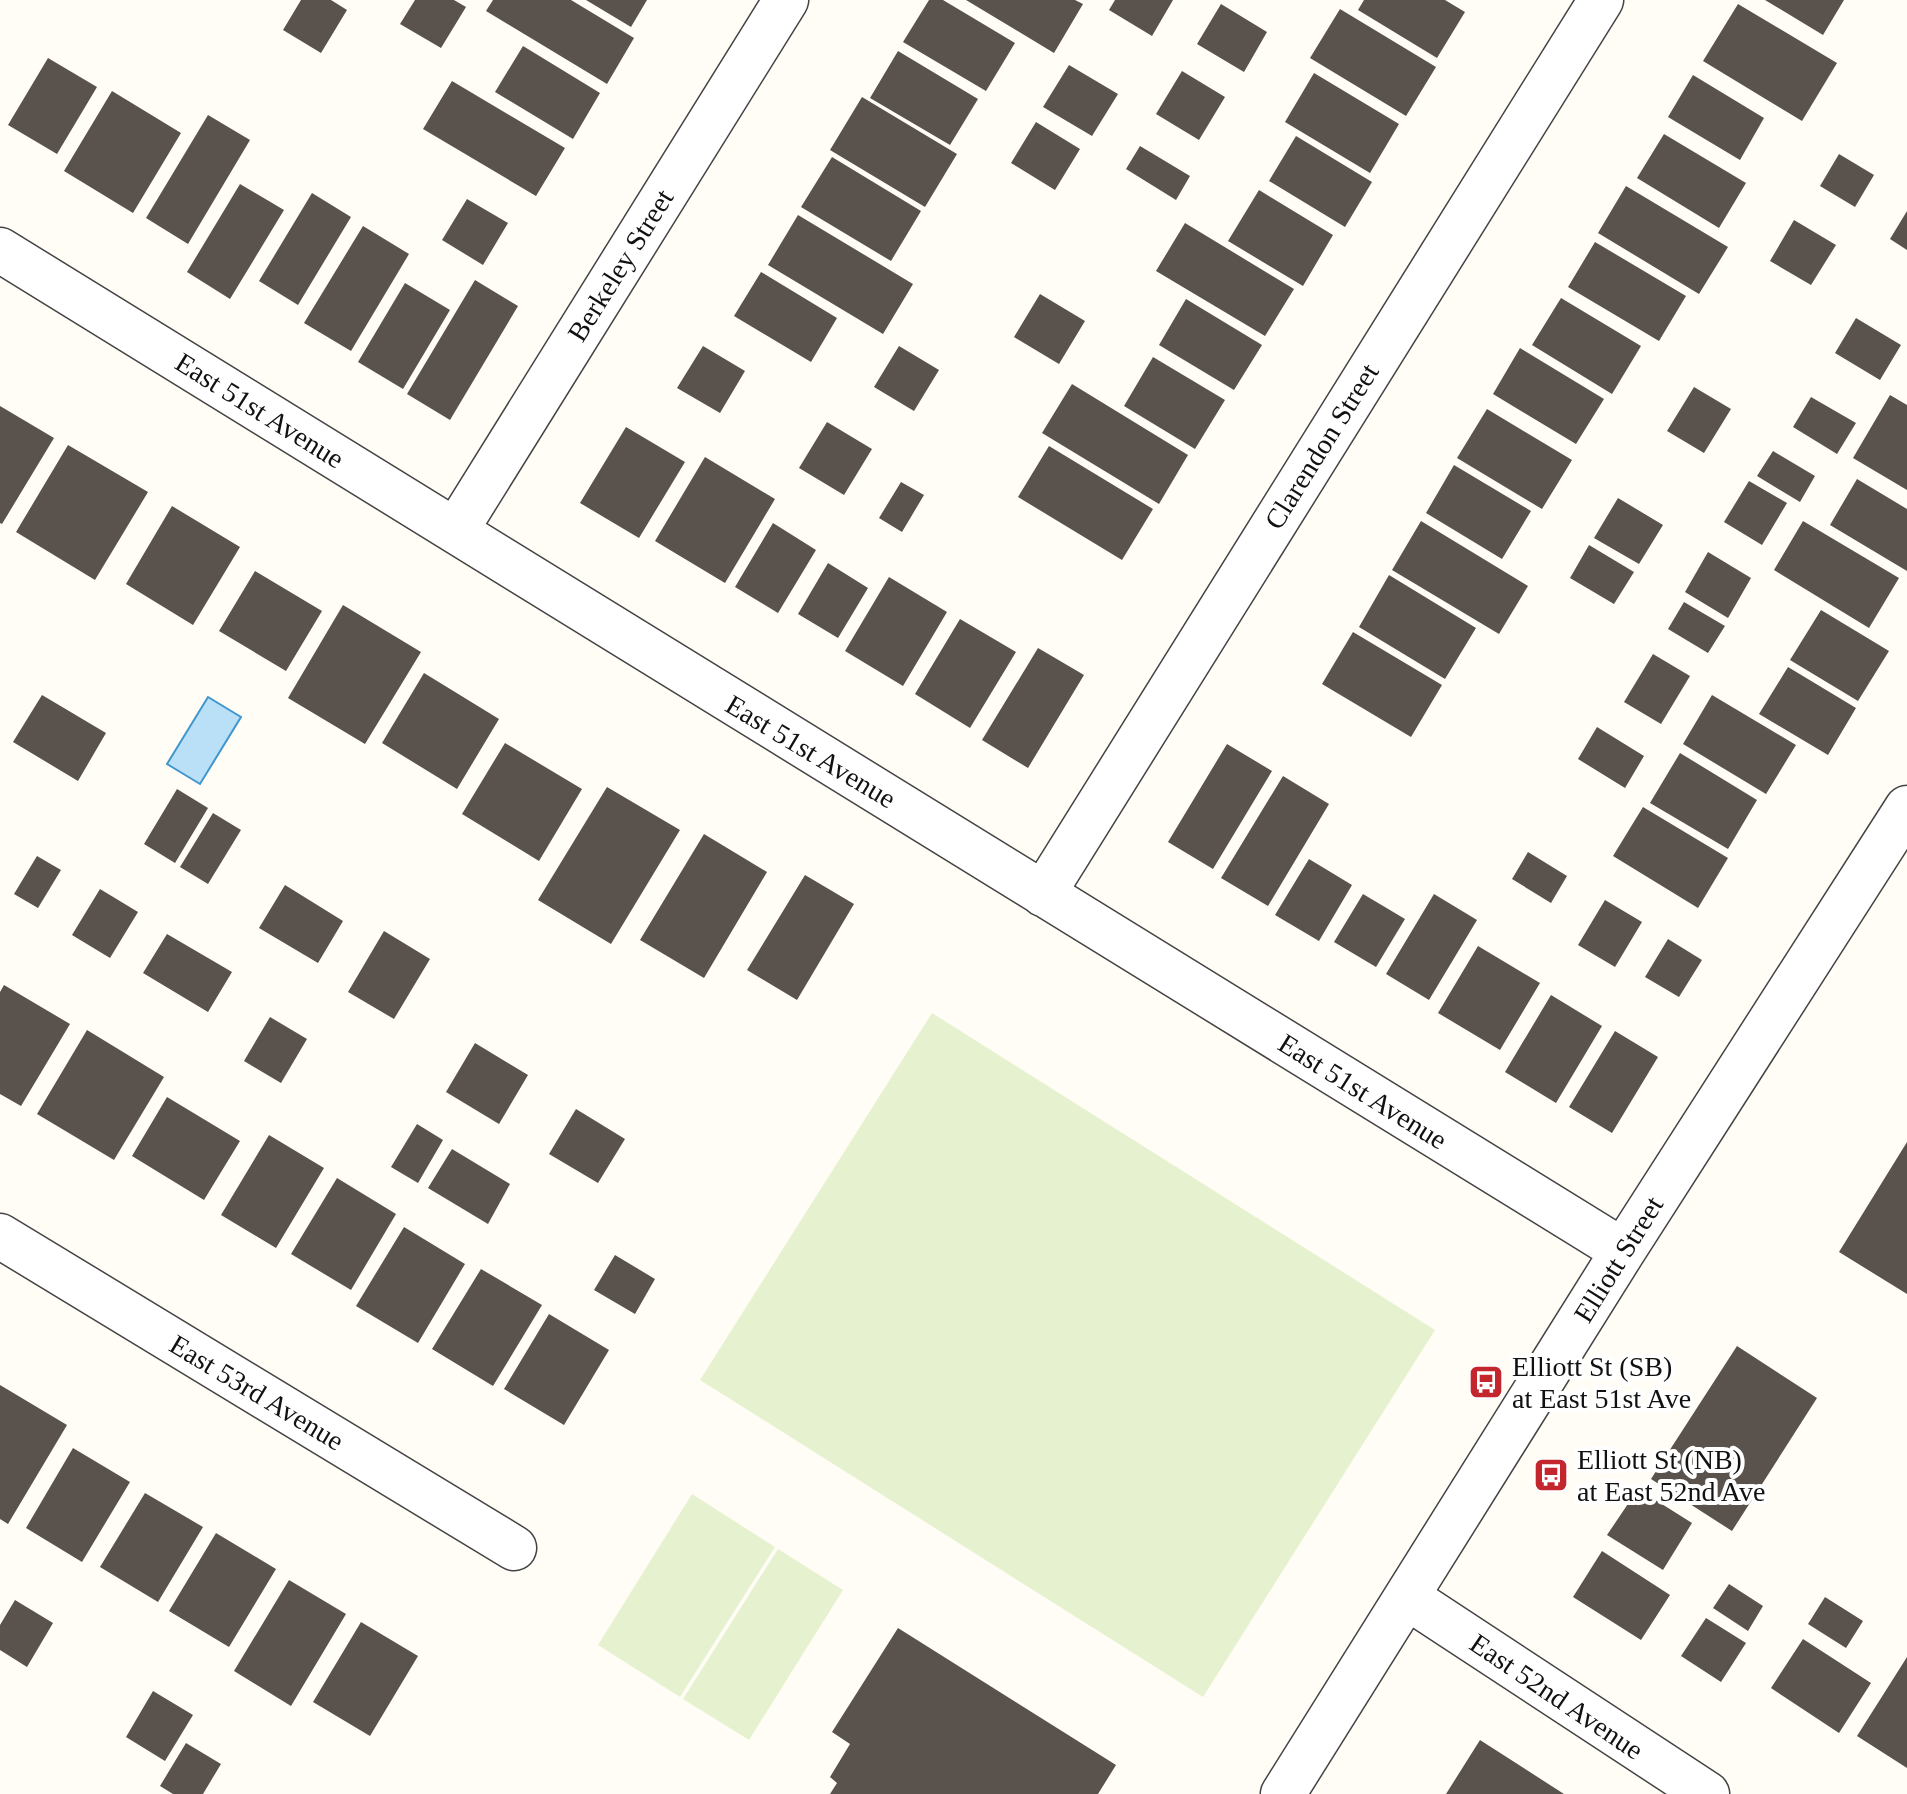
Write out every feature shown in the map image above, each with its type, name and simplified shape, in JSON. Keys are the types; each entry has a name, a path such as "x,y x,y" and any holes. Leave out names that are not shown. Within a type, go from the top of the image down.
{"street":[{"name":"Berkeley Street","path":"456,530 786,0"},
{"name":"Clarendon Street","path":"1043,894 1601,0"},
{"name":"East 51st Avenue","path":"0,250 1623,1251"},
{"name":"Elliott Street","path":"1283,1794 1623,1251 1907,808"},
{"name":"East 53rd Avenue","path":"0,1236 514,1548"},
{"name":"East 52nd Avenue","path":"1407,1597 1707,1794"}],"green space":[{"path":"932,1013 1435,1330 1203,1697 700,1380"},
{"path":"692,1494 775,1547 680,1697 598,1645"},
{"path":"778,1549 843,1590 749,1740 683,1699"}],"water":[{"path":"208,697 241,717 200,784 167,764"}],"building":[{"path":"301,0 331,0 347,10 321,53 283,30"},
{"path":"415,0 454,0 466,7 441,48 400,24"},
{"path":"493,0 571,0 634,38 607,84 486,11"},
{"path":"586,0 647,0 631,27"},
{"path":"929,0 943,0 1015,43 986,91 903,42"},
{"path":"966,0 1075,0 1083,4 1054,53"},
{"path":"1115,0 1173,0 1152,36 1109,10"},
{"path":"1364,0 1445,0 1465,12 1437,58 1358,10"},
{"path":"1765,0 1844,0 1823,35"},
{"path":"1221,4 1267,32 1244,72 1197,44"},
{"path":"1738,4 1837,63 1802,121 1703,61"},
{"path":"1340,9 1436,67 1406,116 1310,58"},
{"path":"523,46 600,93 573,139 495,92"},
{"path":"898,51 978,99 950,145 870,98"},
{"path":"48,58 97,87 57,154 8,125"},
{"path":"1069,65 1118,94 1092,136 1043,107"},
{"path":"1182,71 1225,97 1199,140 1156,114"},
{"path":"1314,73 1399,124 1370,173 1285,122"},
{"path":"1693,75 1764,118 1740,160 1668,117"},
{"path":"452,81 565,148 536,196 423,129"},
{"path":"112,91 181,133 133,213 64,171"},
{"path":"862,97 957,154 925,207 830,150"},
{"path":"208,115 250,140 188,244 146,218"},
{"path":"1036,122 1080,149 1055,190 1011,163"},
{"path":"1664,134 1746,183 1719,228 1637,178"},
{"path":"1296,136 1372,182 1345,227 1269,181"},
{"path":"1140,146 1190,176 1176,200 1126,169"},
{"path":"1839,154 1874,175 1855,207 1820,186"},
{"path":"832,157 921,211 891,261 801,207"},
{"path":"240,184 284,210 230,299 187,272"},
{"path":"1626,186 1728,247 1699,294 1598,233"},
{"path":"1259,190 1333,235 1303,286 1228,241"},
{"path":"312,193 351,217 298,305 259,281"},
{"path":"467,199 508,223 483,265 442,240"},
{"path":"1907,211 1907,250 1890,239"},
{"path":"798,215 913,284 883,334 768,265"},
{"path":"1794,220 1836,245 1811,285 1770,261"},
{"path":"1185,223 1294,289 1265,336 1156,271"},
{"path":"363,226 409,254 351,351 304,323"},
{"path":"1595,242 1686,296 1659,341 1568,287"},
{"path":"761,272 837,318 811,362 734,316"},
{"path":"475,280 518,306 450,420 407,394"},
{"path":"405,283 450,310 403,389 358,362"},
{"path":"1040,294 1085,321 1059,364 1014,337"},
{"path":"1561,298 1641,346 1612,394 1532,345"},
{"path":"1186,299 1262,345 1234,390 1159,345"},
{"path":"1856,318 1901,345 1880,380 1835,353"},
{"path":"703,346 745,371 720,413 677,388"},
{"path":"899,346 939,370 914,411 874,387"},
{"path":"1520,348 1604,399 1576,444 1493,394"},
{"path":"1153,357 1225,400 1195,449 1124,406"},
{"path":"1072,384 1188,455 1159,504 1042,433"},
{"path":"1694,387 1731,409 1704,453 1667,431"},
{"path":"1890,395 1907,405 1907,490 1853,458"},
{"path":"1811,397 1856,423 1837,454 1793,427"},
{"path":"0,406 54,438 2,524 0,523"},
{"path":"1487,409 1572,460 1542,509 1457,458"},
{"path":"827,422 872,449 844,495 799,468"},
{"path":"626,427 685,462 639,538 580,503"},
{"path":"68,445 148,492 95,580 16,532"},
{"path":"1049,446 1153,509 1122,560 1018,497"},
{"path":"1773,451 1815,476 1800,502 1757,476"},
{"path":"705,457 775,499 725,583 655,541"},
{"path":"1454,465 1531,511 1502,559 1426,513"},
{"path":"1857,479 1907,509 1907,571 1830,525"},
{"path":"1749,481 1787,503 1762,545 1724,522"},
{"path":"901,482 924,495 902,532 879,518"},
{"path":"1618,498 1663,525 1639,564 1594,538"},
{"path":"172,506 240,547 193,625 126,584"},
{"path":"1421,521 1528,586 1499,634 1392,570"},
{"path":"1803,521 1899,578 1869,628 1774,570"},
{"path":"773,523 816,550 778,613 735,587"},
{"path":"1589,545 1634,572 1614,604 1570,578"},
{"path":"1708,552 1751,578 1728,618 1685,592"},
{"path":"828,563 868,588 838,638 798,614"},
{"path":"255,571 322,611 286,671 219,631"},
{"path":"1389,575 1476,628 1445,679 1359,627"},
{"path":"889,577 947,612 903,686 845,651"},
{"path":"1684,602 1725,626 1708,653 1668,629"},
{"path":"343,605 421,652 365,744 288,698"},
{"path":"1821,610 1889,651 1858,701 1790,660"},
{"path":"960,619 1016,652 970,728 915,694"},
{"path":"1353,632 1442,685 1411,737 1322,684"},
{"path":"1038,648 1084,675 1028,768 982,740"},
{"path":"1653,654 1690,676 1661,724 1624,702"},
{"path":"1788,667 1856,708 1828,755 1759,714"},
{"path":"424,673 499,719 457,789 382,743"},
{"path":"42,695 106,733 78,781 13,742"},
{"path":"1712,695 1796,745 1766,794 1683,744"},
{"path":"1597,727 1644,756 1625,788 1578,759"},
{"path":"505,743 582,789 539,861 462,814"},
{"path":"1227,744 1272,771 1213,869 1168,842"},
{"path":"1680,753 1757,800 1728,849 1650,803"},
{"path":"1283,776 1329,804 1268,906 1221,878"},
{"path":"607,787 680,830 611,944 538,900"},
{"path":"177,789 208,808 175,863 144,844"},
{"path":"1643,807 1728,858 1698,908 1613,856"},
{"path":"213,813 241,830 208,884 180,867"},
{"path":"704,834 767,872 704,978 640,940"},
{"path":"1528,852 1567,876 1551,903 1512,879"},
{"path":"37,856 61,870 38,908 14,894"},
{"path":"1309,859 1352,885 1319,941 1275,915"},
{"path":"805,875 854,904 797,1000 747,970"},
{"path":"285,885 343,921 318,963 259,928"},
{"path":"100,889 138,912 110,958 72,935"},
{"path":"1363,894 1405,919 1376,967 1334,942"},
{"path":"1434,894 1477,920 1429,1000 1386,974"},
{"path":"1605,900 1642,922 1615,967 1578,945"},
{"path":"384,931 430,959 394,1019 348,992"},
{"path":"167,934 232,972 208,1012 143,973"},
{"path":"1668,939 1702,960 1679,997 1645,977"},
{"path":"1478,946 1540,983 1500,1050 1438,1013"},
{"path":"4,985 70,1024 21,1106 0,1094 0,992"},
{"path":"1551,995 1602,1026 1556,1103 1505,1072"},
{"path":"270,1017 307,1039 281,1083 244,1061"},
{"path":"87,1030 164,1077 114,1160 37,1114"},
{"path":"1615,1031 1658,1057 1612,1133 1569,1107"},
{"path":"475,1043 528,1075 499,1124 446,1092"},
{"path":"167,1097 240,1141 204,1200 132,1156"},
{"path":"576,1109 625,1139 598,1183 549,1154"},
{"path":"417,1124 443,1140 418,1183 391,1167"},
{"path":"269,1135 324,1168 276,1248 221,1215"},
{"path":"1907,1142 1907,1294 1839,1252"},
{"path":"452,1149 510,1184 488,1224 428,1188"},
{"path":"337,1178 396,1214 351,1290 291,1254"},
{"path":"404,1227 465,1264 418,1343 356,1306"},
{"path":"615,1255 655,1279 635,1314 594,1290"},
{"path":"481,1269 542,1305 493,1386 432,1349"},
{"path":"549,1314 609,1350 564,1425 504,1389"},
{"path":"1737,1346 1817,1398 1732,1531 1651,1479"},
{"path":"0,1385 67,1425 8,1524 0,1519"},
{"path":"73,1448 130,1482 82,1562 26,1528"},
{"path":"1638,1489 1692,1523 1663,1570 1607,1535"},
{"path":"145,1493 203,1527 158,1602 100,1567"},
{"path":"216,1533 276,1569 229,1647 169,1611"},
{"path":"1602,1551 1670,1595 1641,1640 1573,1597"},
{"path":"289,1580 346,1614 291,1706 234,1671"},
{"path":"1729,1584 1763,1606 1748,1631 1713,1608"},
{"path":"1825,1597 1863,1621 1846,1648 1808,1624"},
{"path":"15,1600 53,1623 27,1667 0,1650 0,1625"},
{"path":"1706,1618 1746,1643 1721,1682 1681,1656"},
{"path":"361,1622 418,1656 370,1736 313,1702"},
{"path":"898,1628 1116,1765 1098,1794 830,1794 837,1783 830,1777 850,1744 832,1732"},
{"path":"1803,1639 1871,1683 1839,1733 1771,1688"},
{"path":"1907,1657 1907,1768 1857,1736"},
{"path":"153,1691 193,1715 165,1761 126,1737"},
{"path":"1480,1740 1564,1794 1446,1794"},
{"path":"186,1743 221,1764 203,1794 173,1794 160,1786"}],"place":[{"name":"Elliott St (SB) at East 51st Ave","path":"1486,1382"},
{"name":"Elliott St (NB) at East 52nd Ave","path":"1551,1475"}]}
